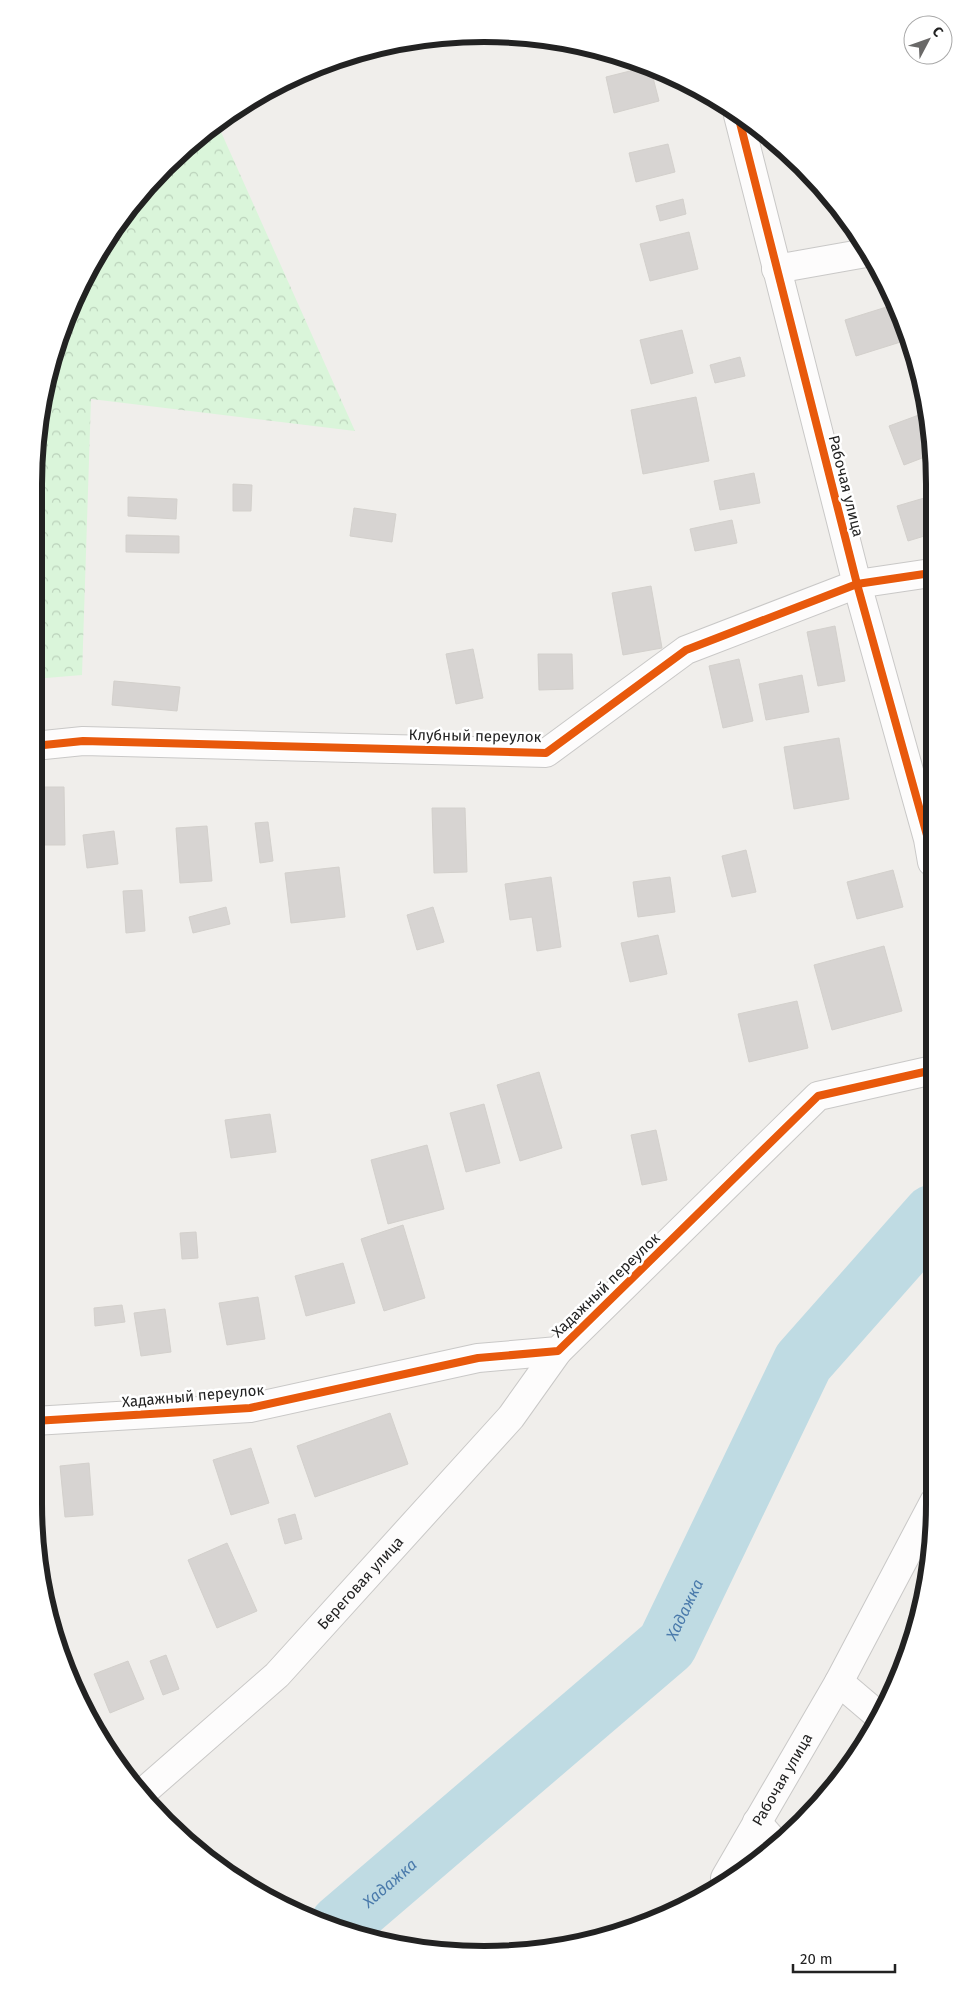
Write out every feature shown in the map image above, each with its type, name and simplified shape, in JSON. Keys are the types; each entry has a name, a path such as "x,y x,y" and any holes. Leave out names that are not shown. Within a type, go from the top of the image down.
{"street":[{"name":"Рабочая улица","path":"741,125 857,584 925,828"},
{"path":"776,269 860,254"},
{"name":"Клубный переулок","path":"43,745 83,741 546,753 686,650 857,584 925,574"},
{"name":"Хадажный переулок","path":"43,1420 250,1408 478,1358 558,1351 818,1096 925,1072"},
{"name":"Береговая улица","path":"146,1789 277,1675 511,1416 558,1351"},
{"name":"Рабочая улица","path":"730,1872 839,1682 925,1519"},
{"path":"839,1682 874,1712"},
{"path":"757,1822 772,1839"}],"green space":[{"path":"220,130 355,431 91,399 82,675 43,678 43,455 46,426 58,370 76,315 102,263 117,239 152,193 193,152"}],"building":[{"path":"636,70 653,76 659,101 614,113 606,77"},
{"path":"668,144 675,172 636,182 629,153"},
{"path":"683,199 686,214 660,221 656,206"},
{"path":"689,232 698,269 650,281 640,244"},
{"path":"888,306 902,342 856,356 845,320"},
{"path":"682,330 693,373 651,384 640,340"},
{"path":"740,357 745,376 715,383 710,365"},
{"path":"696,397 709,461 643,474 631,410"},
{"path":"920,415 925,457 904,465 889,426"},
{"path":"754,473 760,503 720,510 714,481"},
{"path":"233,484 252,485 251,511 233,511"},
{"path":"128,497 177,499 176,519 128,516"},
{"path":"925,498 925,536 908,541 897,506"},
{"path":"354,508 396,514 392,542 350,536"},
{"path":"732,520 737,543 695,551 690,529"},
{"path":"126,535 179,536 179,553 126,552"},
{"path":"651,586 662,648 623,655 612,593"},
{"path":"835,626 845,681 818,686 807,632"},
{"path":"473,649 483,698 456,704 446,654"},
{"path":"538,654 572,654 573,689 539,690"},
{"path":"739,659 753,721 723,728 709,666"},
{"path":"802,675 809,712 766,720 759,684"},
{"path":"114,681 180,687 177,711 112,705"},
{"path":"839,738 849,799 794,809 784,747"},
{"path":"43,787 64,787 65,845 43,845"},
{"path":"432,808 465,808 467,872 434,873"},
{"path":"268,822 273,861 260,863 255,823"},
{"path":"207,826 212,881 180,883 176,828"},
{"path":"114,831 118,864 87,868 83,835"},
{"path":"746,850 756,892 732,897 722,856"},
{"path":"339,867 345,917 291,923 285,873"},
{"path":"893,870 903,907 857,919 847,882"},
{"path":"551,877 561,947 537,951 532,917 510,920 505,884"},
{"path":"670,877 675,912 638,917 633,882"},
{"path":"142,890 145,931 126,933 123,891"},
{"path":"226,907 230,924 193,933 189,917"},
{"path":"433,907 444,942 417,950 407,915"},
{"path":"658,935 667,974 630,982 621,943"},
{"path":"884,946 902,1011 832,1030 814,965"},
{"path":"797,1001 808,1048 749,1062 738,1014"},
{"path":"539,1072 562,1148 520,1161 497,1085"},
{"path":"484,1104 500,1163 466,1172 450,1113"},
{"path":"270,1114 276,1152 231,1158 225,1120"},
{"path":"656,1130 667,1180 642,1185 631,1135"},
{"path":"427,1145 444,1209 388,1224 371,1160"},
{"path":"403,1225 425,1298 384,1311 361,1239"},
{"path":"196,1232 198,1258 182,1259 180,1233"},
{"path":"343,1263 355,1303 306,1316 295,1276"},
{"path":"258,1297 265,1339 227,1345 219,1303"},
{"path":"122,1305 125,1322 95,1326 94,1308"},
{"path":"165,1309 171,1352 141,1356 134,1313"},
{"path":"390,1413 408,1464 315,1497 297,1446"},
{"path":"251,1448 269,1503 231,1515 213,1460"},
{"path":"89,1463 93,1515 65,1517 60,1466"},
{"path":"295,1514 302,1539 285,1544 278,1519"},
{"path":"227,1543 257,1611 217,1628 188,1560"},
{"path":"166,1655 179,1689 163,1695 150,1661"},
{"path":"128,1661 144,1699 110,1713 94,1674"}],"waterway":[{"name":"Хадажка","path":"342,1923 667,1645 803,1362 925,1224"}],"cycle path":[{"path":"741,125 857,584 925,828"},
{"path":"43,745 83,741 546,753 686,650 857,584 925,574"},
{"path":"43,1420 250,1408 478,1358 558,1351 818,1096 925,1072"}]}
